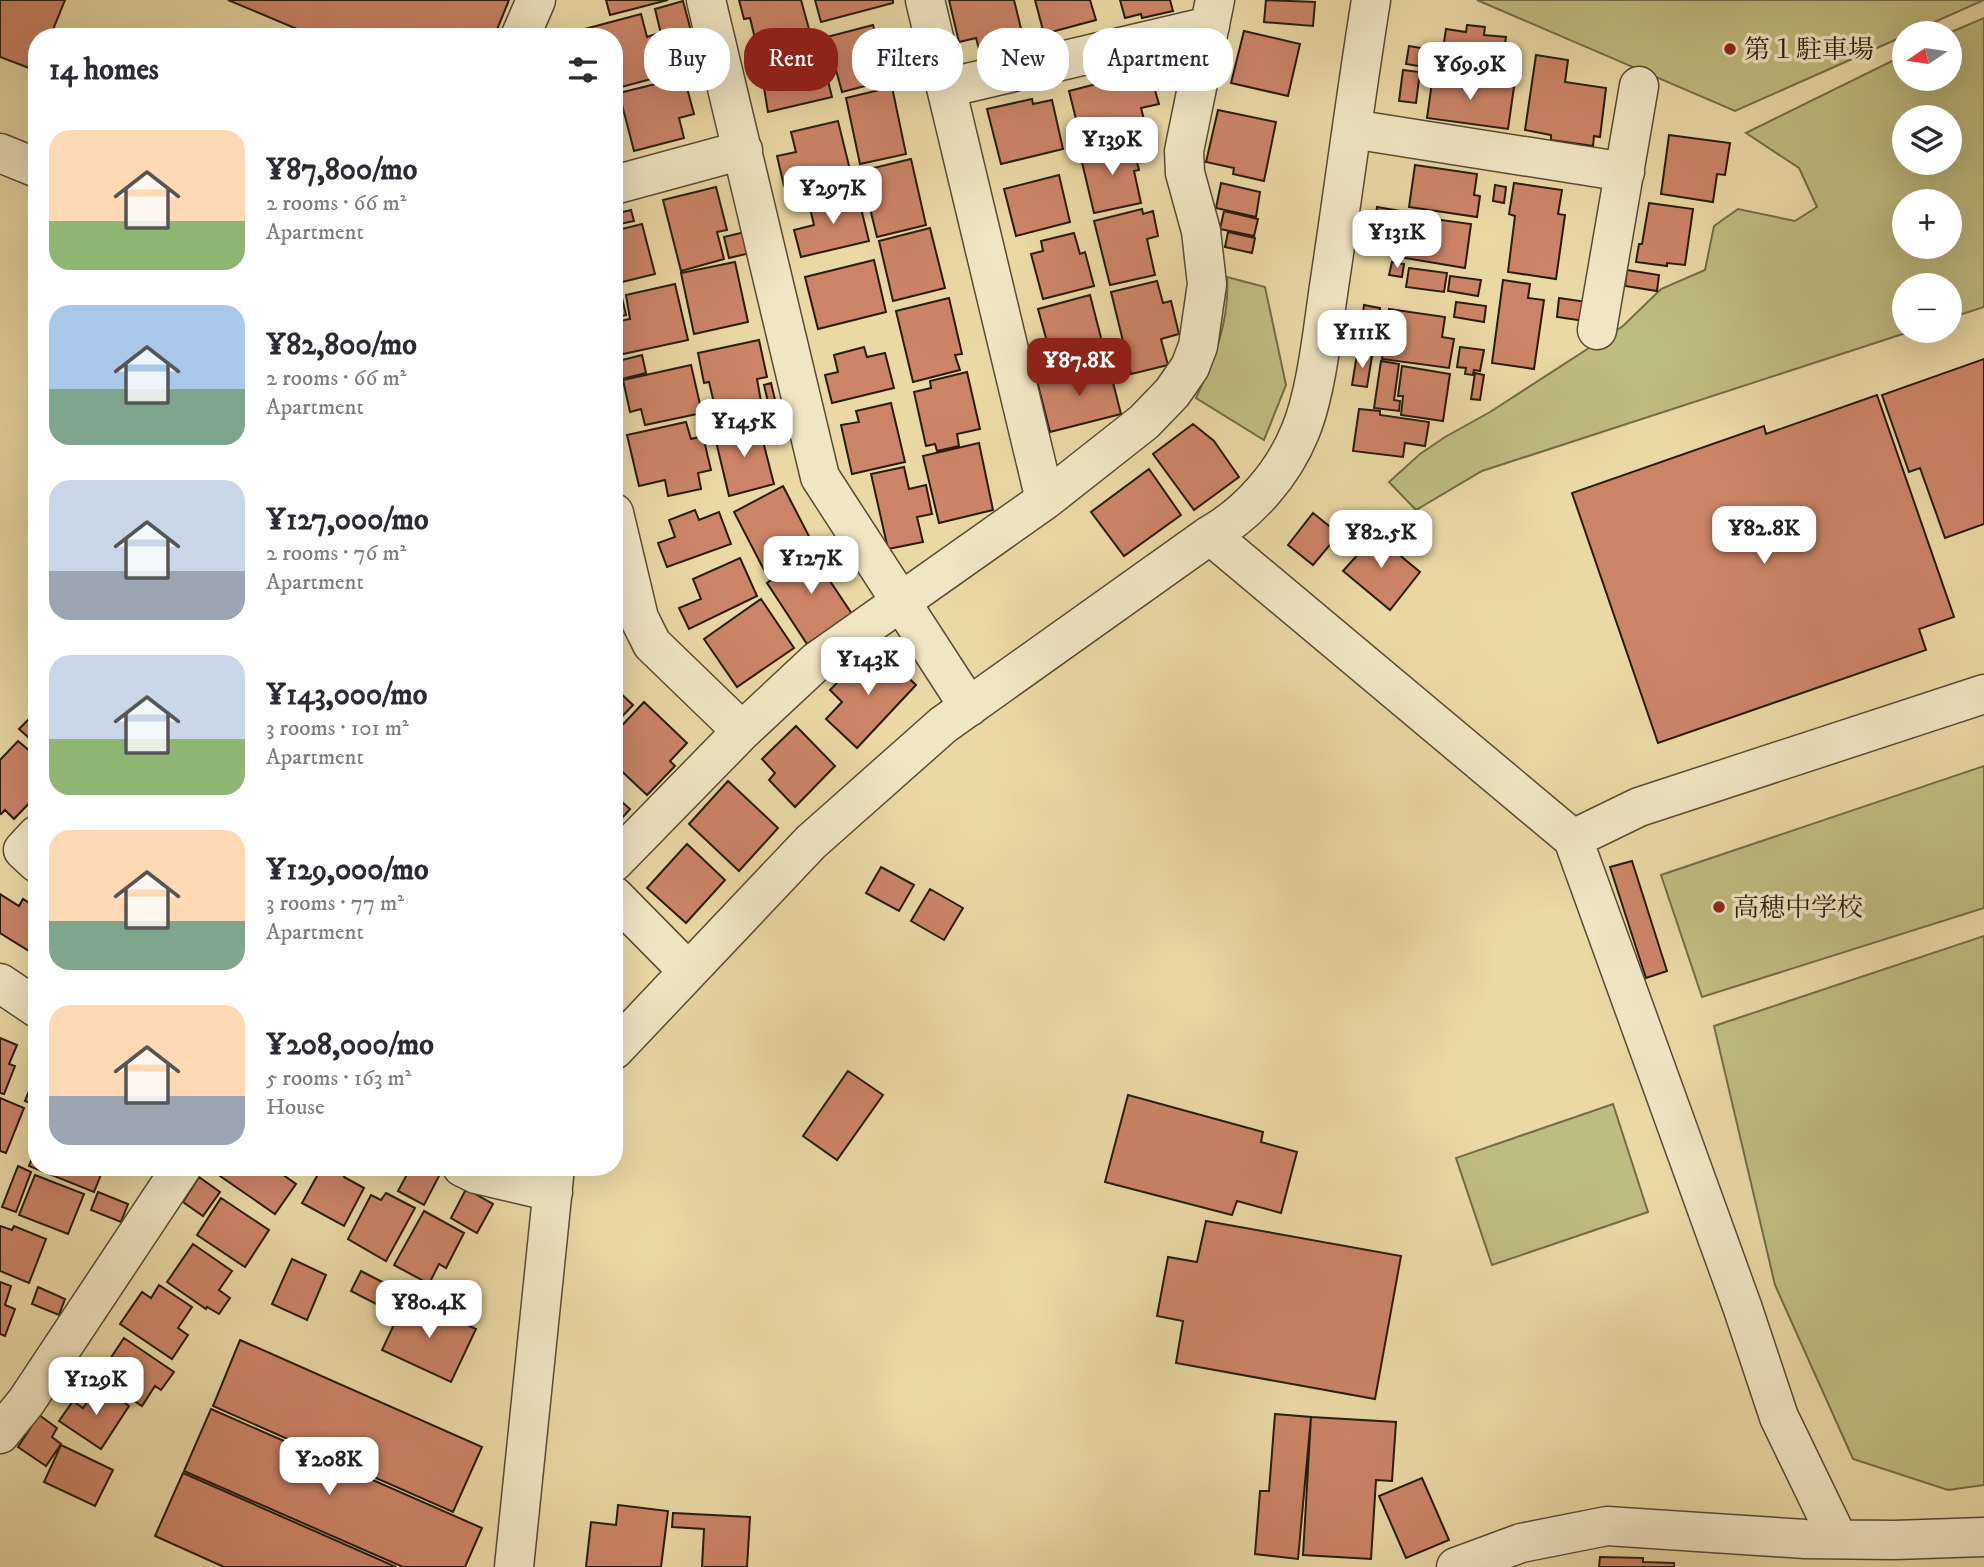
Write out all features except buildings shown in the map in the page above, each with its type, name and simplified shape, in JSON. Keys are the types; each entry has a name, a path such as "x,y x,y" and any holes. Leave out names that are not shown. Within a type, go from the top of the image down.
{"street":[{"path":"524,28 536,0"},
{"path":"706,0 820,477 969,707"},
{"path":"925,0 932,28"},
{"path":"623,1040 811,842 943,725 1229,524 1262,492 1286,459 1301,431 1323,329 1371,0"},
{"path":"623,853 742,732 817,661 903,603 1045,500 1144,422 1172,393 1190,367 1198,346 1207,284 1205,258 1192,193 1185,173 1184,151 1212,13 963,83"},
{"path":"1597,330 1639,86"},
{"path":"947,91 1045,500"},
{"path":"1352,129 1625,172"},
{"path":"623,183 743,150"},
{"path":"0,153 28,164"},
{"path":"1210,535 1573,839 1743,1309 1779,1417 1838,1539"},
{"path":"623,551 639,618 652,644 742,732"},
{"path":"1573,839 1639,807 1984,694"},
{"path":"623,905 688,971"},
{"path":"0,983 28,1002"},
{"path":"0,1434 26,1402 176,1176"},
{"path":"483,1176 554,1180 514,1567"},
{"path":"1456,1567 1521,1543 1607,1526 1838,1539 1984,1537"}],"shaded area":[{"name":"第１駐車場","path":"1477,0 1984,0 1937,21 1892,21 1892,41 1735,111"},
{"path":"1984,18 1984,307 1962,314 1962,273 1892,273 1892,338 1482,471 1416,510 1389,482 1420,454 1445,437 1490,412 1623,326 1661,289 1705,270 1714,226 1738,209 1795,221 1817,207 1799,168 1746,133 1892,61 1892,91 1962,91 1962,27"},
{"path":"1227,277 1265,287 1286,385 1264,440 1196,398 1215,354 1223,325"},
{"path":"1984,766 1984,908 1702,997 1661,875"},
{"path":"1984,936 1984,1485 1948,1490 1853,1459 1775,1285 1714,1026"},
{"path":"1613,1104 1648,1212 1492,1265 1456,1158"}],"place":[{"name":"第１駐車場","path":"1730,49"},
{"name":"高穂中学校","path":"1719,907"}]}
